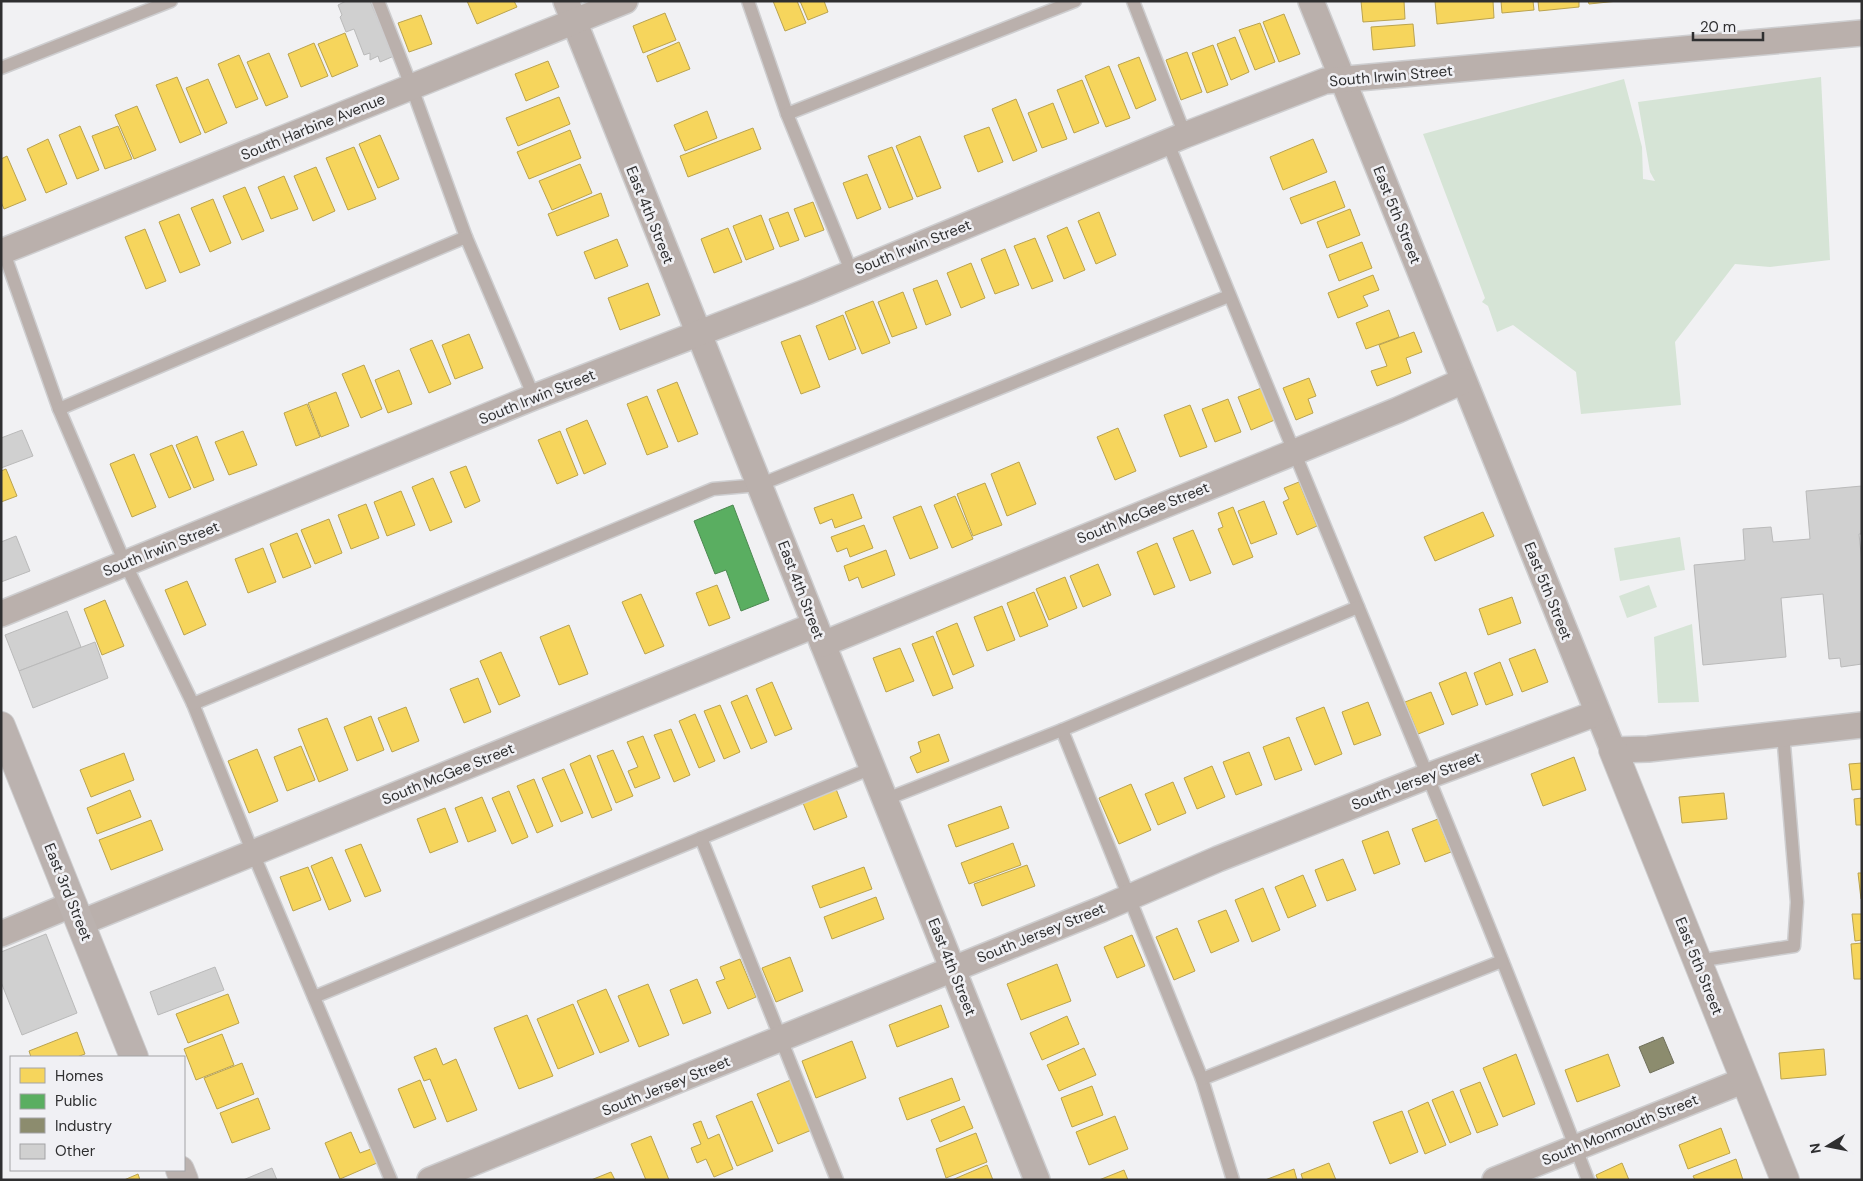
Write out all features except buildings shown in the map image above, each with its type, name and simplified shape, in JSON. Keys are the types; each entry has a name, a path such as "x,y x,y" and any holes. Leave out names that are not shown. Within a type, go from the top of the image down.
{"main road":[{"name":"East 3rd Street","path":"1,726 134,1056"}],"street":[{"name":"South Harbine Avenue","path":"2,249 412,88 570,12 625,1"},
{"name":"East 5th Street","path":"1312,1 1785,1180"},
{"name":"East 4th Street","path":"570,12 1036,1180"},
{"name":"South Irwin Street","path":"1,614 534,397 852,273 1177,139 1325,81 1342,78 1412,75 1862,33"},
{"name":"South McGee Street","path":"1,934 76,913 253,853 1292,452 1398,410 1464,381"},
{"name":"South Jersey Street","path":"430,1180 1130,898 1218,859 1428,776 1597,713"},
{"path":"1613,750 1648,749 1862,725"},
{"name":"South Monmouth Street","path":"1495,1180 1745,1080"}],"lane":[{"path":"1,68 171,1"},
{"path":"378,1 466,237 534,397"},
{"path":"748,1 787,114 852,273"},
{"path":"787,114 1075,1"},
{"path":"1133,1 1229,296 1292,452 1428,776 1588,1180"},
{"path":"59,409 466,237"},
{"path":"2,249 59,409 125,563 193,704 253,853 391,1180"},
{"path":"193,704 713,489 759,485 1229,296"},
{"path":"884,800 1062,730 1358,607"},
{"path":"1062,730 1202,1079 1233,1180"},
{"path":"1697,961 1794,946 1797,902 1783,733"},
{"path":"314,998 872,768"},
{"path":"701,838 837,1180"},
{"path":"1202,1079 1502,961"}],"green space":[{"path":"1821,77 1830,260 1770,267 1735,264 1675,342 1681,405 1581,414 1576,372 1513,325 1497,332 1488,306 1482,302 1485,298 1423,134 1624,79 1642,147 1643,179 1655,181 1650,172 1638,102"},
{"path":"1680,537 1685,570 1620,581 1614,548"},
{"path":"1649,585 1657,607 1627,618 1619,596"},
{"path":"1692,624 1699,702 1658,703 1654,637"}]}
